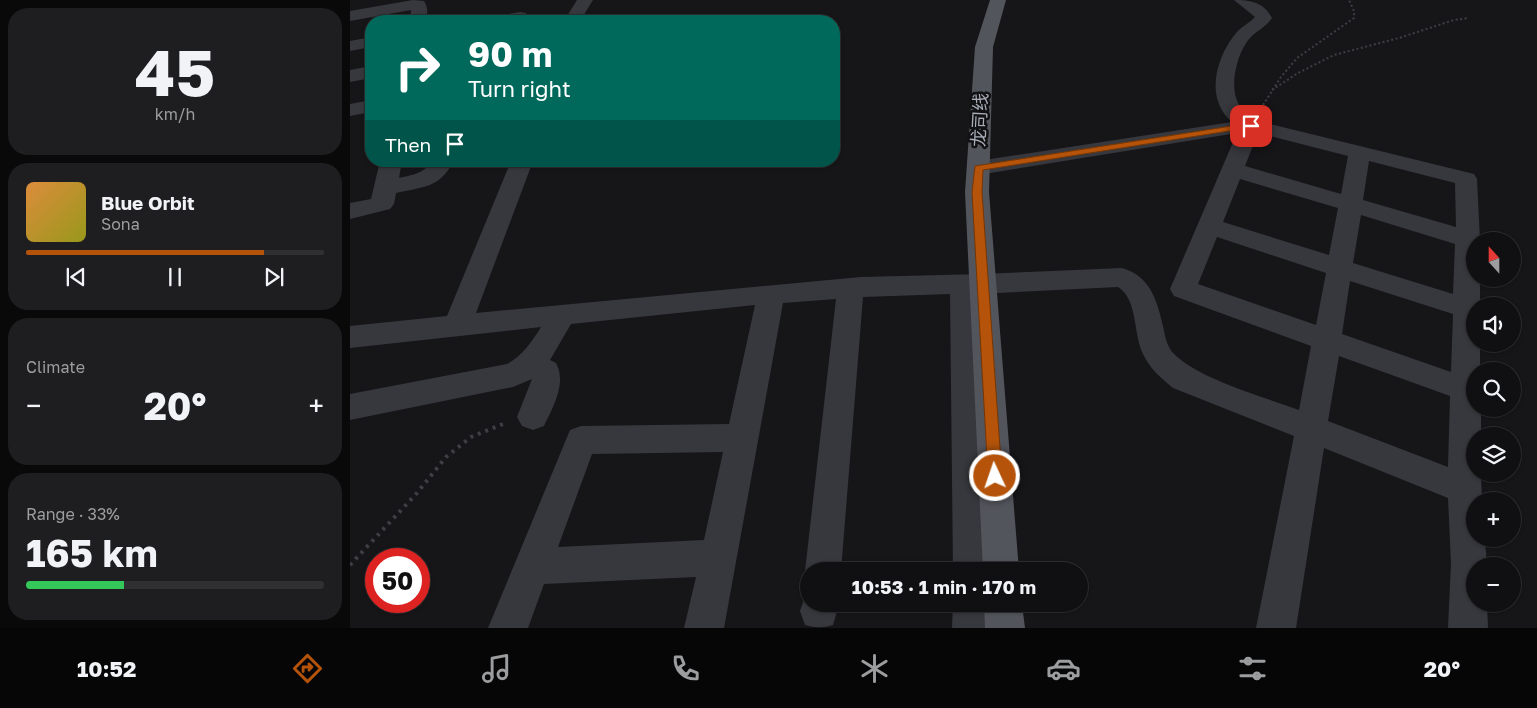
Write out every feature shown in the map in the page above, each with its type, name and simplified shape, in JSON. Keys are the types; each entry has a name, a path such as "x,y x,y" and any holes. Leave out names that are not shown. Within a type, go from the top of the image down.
{"main road":[{"name":"龙司线","path":"998,0 984,47 973,284 1000,562"},
{"path":"1004,612 1005,628"}],"street":[{"path":"576,15 585,0"},
{"path":"1242,0 1262,14 1264,18 1260,24 1243,36 1237,45 1227,64 1226,83 1228,97 1235,113 1251,126"},
{"path":"352,9 413,2 416,15"},
{"path":"350,46 365,43"},
{"path":"350,76 365,73"},
{"path":"350,110 365,107"},
{"path":"978,168 1251,126 1466,179 1468,232"},
{"path":"1251,126 1182,289 1465,389"},
{"path":"1276,628 1338,267 1360,152"},
{"path":"350,211 382,204 390,167"},
{"path":"385,189 425,179 436,172 439,167"},
{"path":"458,324 520,167"},
{"path":"1232,169 1466,239"},
{"path":"1209,226 1466,308 1464,490 1469,563 1468,628"},
{"path":"350,337 458,324 771,294 850,288 973,284 1102,276 1122,277 1132,280 1139,290 1157,353 1166,366 1184,379 1464,490"},
{"path":"971,562 973,284"},
{"path":"824,562 850,288"},
{"path":"704,628 771,294"},
{"path":"350,407 513,374 530,365 542,350 563,314"},
{"path":"530,365 546,371 547,380 533,417"},
{"path":"508,628 582,440 742,438"},
{"path":"532,566 718,558"},
{"path":"972,612 972,628"}],"path":[{"path":"1251,126 1276,82 1302,54 1354,18 1354,11 1349,0"},
{"path":"1272,90 1298,73 1334,55 1454,20 1469,18"},
{"path":"350,565 418,493 446,457 471,437 511,421 533,417"}],"route":[{"path":"995,476 977,192 978,168 1251,126"}]}
